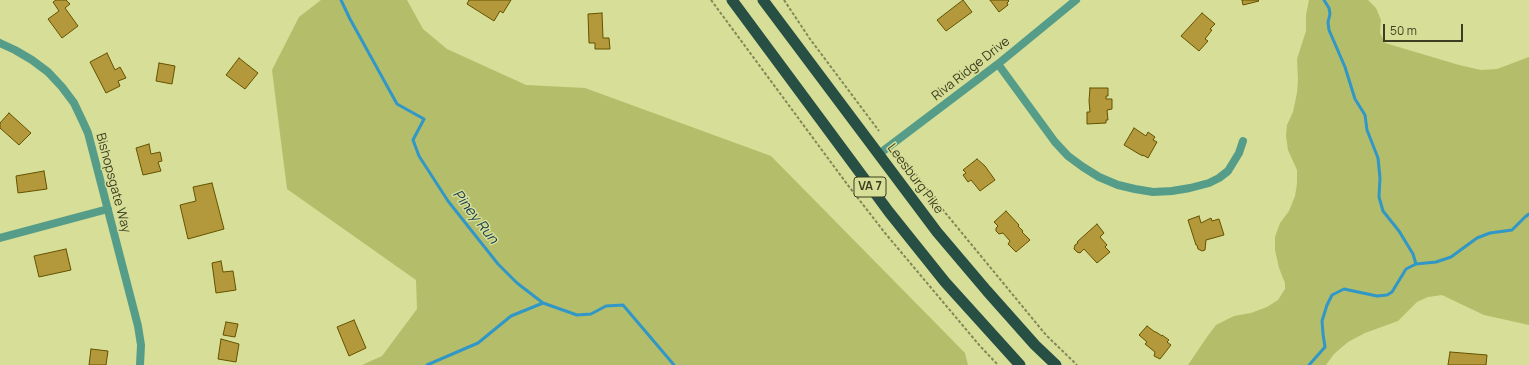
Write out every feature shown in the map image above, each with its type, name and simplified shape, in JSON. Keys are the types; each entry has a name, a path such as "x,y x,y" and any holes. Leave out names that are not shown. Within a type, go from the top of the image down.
{"highway":[{"name":"VA 7","path":"732,0 889,212 945,282 1020,365"},
{"name":"Leesburg Pike","path":"763,0 962,262 1030,339 1056,365"}],"street":[{"name":"Riva Ridge Drive","path":"879,154 998,64 1076,0"},
{"name":"Bishopsgate Way","path":"0,44 15,50 48,72 74,103 88,133 138,326 141,345 140,365"},
{"path":"998,64 1055,142 1068,156 1094,174 1118,185 1141,190 1172,191 1209,183 1228,171 1240,153 1243,141"},
{"path":"0,238 108,209"}],"path":[{"path":"711,0 885,233 980,346 998,365"},
{"path":"784,0 810,39 879,131"},
{"path":"903,157 943,210 1046,335 1077,365"}],"green space":[{"path":"321,0 407,0 423,29 447,49 526,85 585,88 771,156 965,353 968,365 362,365 382,356 417,309 416,280 287,189 272,70 299,17"},
{"path":"1309,0 1368,0 1376,8 1381,20 1380,33 1385,43 1459,65 1481,70 1497,69 1529,57 1529,325 1484,315 1442,295 1428,297 1417,302 1398,321 1365,333 1348,342 1334,354 1326,365 1188,365 1216,325 1234,316 1251,313 1267,307 1278,300 1285,289 1285,283 1279,268 1275,250 1275,237 1280,223 1289,211 1295,196 1297,184 1297,170 1288,150 1286,136 1287,125 1293,112 1297,93 1297,59 1306,31 1306,15"}],"building":[{"path":"56,0 66,0 70,4 65,8 78,26 62,38 48,19 59,11 53,2"},
{"path":"469,0 511,0 503,13 500,11 494,21 467,4"},
{"path":"963,0 972,12 946,31 937,20"},
{"path":"990,0 1009,1 1007,3 1008,5 999,12"},
{"path":"1242,0 1258,0 1259,1 1243,5"},
{"path":"602,13 603,38 609,38 610,49 595,49 595,43 589,43 588,14"},
{"path":"1202,13 1215,24 1210,29 1212,30 1205,39 1208,41 1199,51 1181,36"},
{"path":"107,53 115,70 120,67 126,78 118,81 120,86 106,93 90,62"},
{"path":"239,58 258,73 245,89 226,75"},
{"path":"159,63 175,66 172,84 156,81"},
{"path":"1090,88 1108,88 1108,96 1106,96 1106,99 1112,99 1112,109 1107,110 1108,120 1106,120 1106,123 1087,124 1087,112 1090,112"},
{"path":"9,113 31,133 19,145 0,128 0,123"},
{"path":"1134,128 1146,136 1148,132 1155,137 1153,140 1157,142 1148,158 1124,145"},
{"path":"149,144 151,154 160,152 162,161 158,162 161,171 143,175 136,148"},
{"path":"977,159 985,166 995,180 980,191 971,180 968,182 963,175 966,173 963,170"},
{"path":"44,171 47,189 18,193 16,176"},
{"path":"212,183 224,229 188,239 180,205 196,201 193,187"},
{"path":"1006,211 1030,240 1016,252 1008,244 1010,241 1003,233 999,234 996,231 998,226 994,222"},
{"path":"1199,216 1201,223 1211,218 1212,221 1219,219 1224,235 1206,240 1205,250 1202,251 1198,249 1196,245 1188,220"},
{"path":"1097,224 1104,233 1100,237 1107,245 1105,247 1110,252 1097,263 1084,249 1080,253 1074,249 1075,245 1078,243 1077,242"},
{"path":"66,249 71,270 39,277 34,256"},
{"path":"221,261 223,272 233,271 236,290 216,293 212,263"},
{"path":"354,320 366,348 349,356 337,327"},
{"path":"226,322 238,324 235,337 223,335"},
{"path":"1147,326 1169,340 1167,342 1171,345 1160,359 1154,356 1155,352 1145,344 1147,342 1139,335"},
{"path":"221,339 239,344 236,362 218,359"},
{"path":"91,349 108,351 106,365 89,365"},
{"path":"1450,352 1487,355 1486,365 1448,365"}],"waterway":[{"name":"Piney Run","path":"341,0 397,104 424,119 413,140 419,156 448,201 498,264 517,283 543,303 577,315 591,314 606,306 623,305 674,365"},
{"path":"1324,0 1329,8 1329,30 1345,67 1355,99 1365,115 1367,130 1378,158 1380,178 1379,197 1383,211 1399,231 1413,254 1416,264"},
{"name":"Piney Run","path":"1309,365 1325,347 1322,321 1332,295 1344,289 1377,296 1387,295 1392,292 1406,269 1416,264 1436,262 1451,257 1477,238 1490,233 1512,230 1529,214"},
{"path":"427,365 478,343 511,316 543,303"}]}
